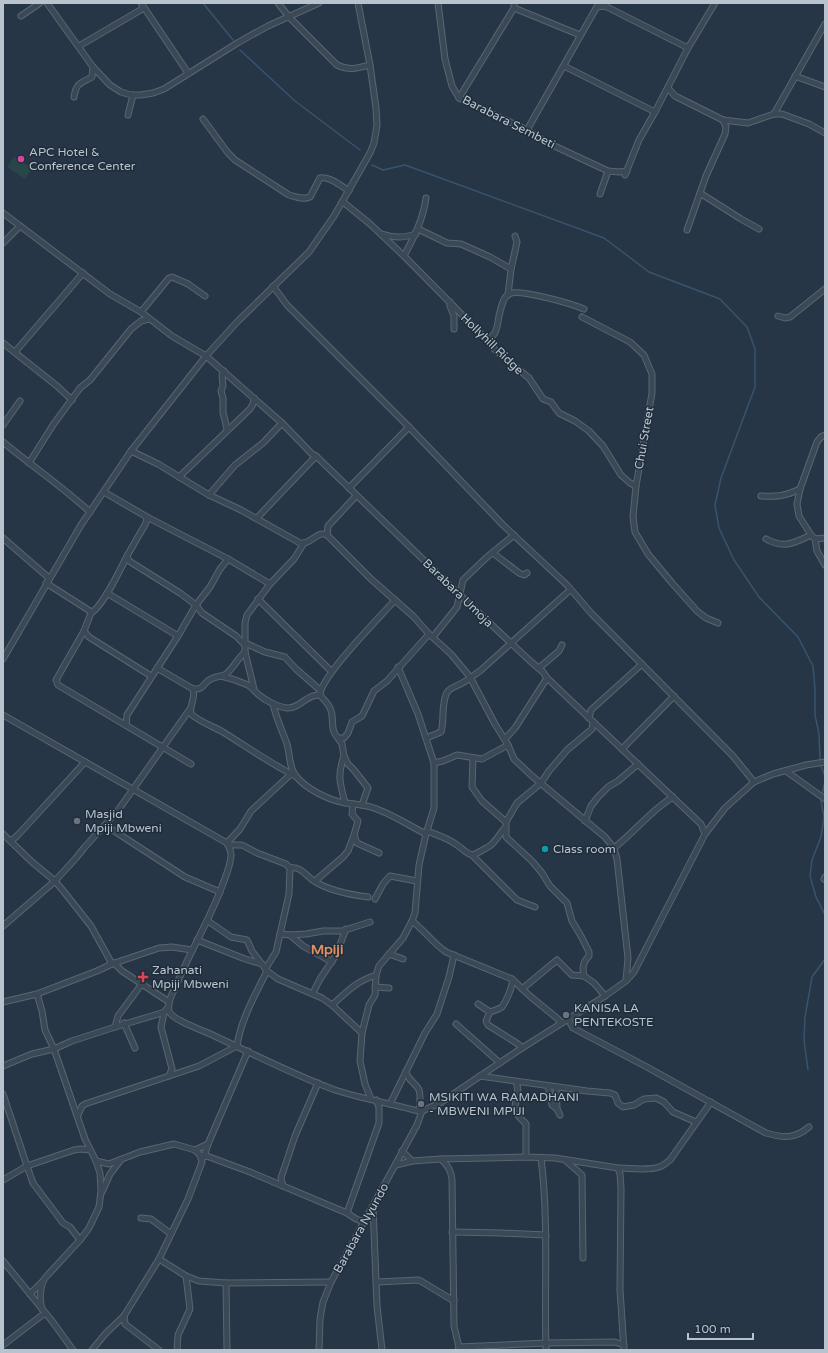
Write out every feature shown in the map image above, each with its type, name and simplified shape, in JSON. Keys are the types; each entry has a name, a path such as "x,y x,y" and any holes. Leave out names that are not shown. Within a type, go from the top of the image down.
{"street":[{"path":"21,16 40,3"},
{"path":"47,3 93,67 110,85 121,92 132,95 153,93 164,89 188,73 268,26 319,3"},
{"path":"278,3 289,17 337,65 345,69 355,69 370,65"},
{"path":"3,659 49,578 130,451 206,356 238,321 309,252 343,202 370,153 376,134 377,125 370,65 358,3"},
{"name":"Barabara Sembeti","path":"438,3 445,59 452,86 459,98 527,130 548,143 608,171 626,173 639,140 656,112 688,48 715,3"},
{"path":"79,46 142,5 188,73"},
{"path":"527,130 598,5 604,6 688,48"},
{"path":"459,98 514,6 580,35"},
{"path":"774,114 825,24"},
{"path":"564,66 656,112"},
{"path":"74,97 78,85 92,77 93,67"},
{"path":"796,76 821,84 825,87"},
{"path":"668,88 675,96 723,120 748,123 774,114 782,114 808,124 823,132 825,124"},
{"path":"128,115 132,95"},
{"path":"203,119 228,153 235,160 289,195 296,198 310,197 320,178 324,177 348,191"},
{"path":"687,230 706,176 725,134 726,127 723,120"},
{"path":"600,194 608,171"},
{"path":"700,193 759,229"},
{"path":"404,256 417,231 424,212 426,198"},
{"name":"Hollyhill Ridge","path":"343,202 369,223 404,256 487,340 494,349 529,378 543,399 551,402 559,413 575,421 589,431 603,446 621,475 636,486"},
{"name":"Barabara Umoja","path":"3,213 110,294 141,312 172,336 206,356 224,371 282,423 356,496 539,668 547,678 701,824 705,834"},
{"path":"3,243 20,226"},
{"path":"379,232 395,238 407,237 417,231"},
{"path":"417,231 447,243 461,244 490,257 511,269"},
{"path":"487,340 496,332 501,307 508,295 511,269 517,242 515,236"},
{"path":"14,352 83,273"},
{"path":"141,312 169,278 172,277 188,284 205,296"},
{"path":"273,286 286,305 306,323 503,525 570,590 733,756 754,782"},
{"path":"778,316 785,318 790,317 825,289"},
{"path":"508,295 510,293 521,292 572,304 584,309"},
{"path":"450,302 454,316 454,328"},
{"name":"Chui Street","path":"582,316 630,342 644,355 652,374 652,394 636,486 633,517 635,532 648,554 697,611 706,618 718,623"},
{"path":"29,463 53,425 80,388 90,380 131,329 141,321 149,319"},
{"path":"3,343 57,386 72,400"},
{"path":"224,371 222,375 223,386 221,391 223,398 222,413 227,430"},
{"path":"179,477 250,409 254,398"},
{"path":"3,425 20,401"},
{"path":"209,495 235,465 263,443 282,423"},
{"path":"349,488 409,427"},
{"path":"825,435 816,442 800,489 797,504 799,516 813,537 817,551 825,565"},
{"path":"3,442 55,484 70,493 90,512"},
{"path":"130,451 158,464 209,495 257,518 304,544"},
{"path":"257,518 316,456"},
{"path":"761,496 777,497 787,495 800,489"},
{"path":"104,492 147,518 228,559 270,584"},
{"path":"326,533 328,526 335,517 356,496"},
{"path":"147,518 146,523 107,593 91,613 84,631 56,680 58,684 191,764"},
{"path":"254,689 245,652 247,615 270,584 294,559 304,544 315,537 326,533"},
{"path":"326,533 371,579 451,654 470,677 494,724 508,744 514,759 605,837 614,848 617,859 628,958 626,981"},
{"path":"342,744 352,722 362,716 374,691 387,681 457,607 463,580 514,535"},
{"path":"766,539 780,545 794,543 813,537 825,538"},
{"path":"3,538 49,578"},
{"path":"492,553 519,573 524,575 527,573"},
{"path":"127,556 129,561 134,566 170,586 196,604 202,613 236,636 245,644 264,652 285,657 320,692 331,709 332,728 342,744 344,756 348,764 368,788 362,804"},
{"path":"126,725 127,715 178,636 196,604 210,587 220,569 228,559"},
{"path":"46,584 91,613"},
{"path":"426,738 441,732 443,726 446,693 480,671 570,590"},
{"path":"107,593 178,636"},
{"path":"258,599 331,671"},
{"path":"221,676 247,685 273,704 286,708 297,706 309,697 320,692 331,671 395,600"},
{"path":"84,631 89,637 151,676"},
{"path":"539,668 559,651 562,645"},
{"path":"157,668 193,689 201,689 212,678 228,673 245,652"},
{"path":"592,729 591,710 642,664"},
{"path":"347,1213 378,1123 379,1107 365,1084 360,1061 362,1033 369,1005 374,995 376,974 379,966 403,938 412,921 416,904 417,881 426,832 434,808 434,763 410,693 398,668"},
{"path":"504,739 515,728 547,678"},
{"path":"3,926 55,882 133,791 190,709 194,698 193,689"},
{"path":"622,749 674,696"},
{"path":"273,704 276,720 287,744 293,775"},
{"path":"190,709 191,714 197,720 222,732 256,754 293,775 306,786 329,798 345,803 362,804 379,809 426,832 447,839 472,855 517,900 535,907"},
{"path":"3,715 133,791 228,844 242,845 257,853 286,864 290,868 299,869 315,881 355,895 368,897"},
{"path":"118,720 127,715"},
{"path":"472,855 475,855 483,848 491,845 506,825 517,802 541,783 549,771 568,750 592,729 600,728"},
{"path":"338,738 344,738"},
{"path":"434,763 457,755 473,758 485,758 508,744"},
{"path":"344,756 339,778 345,803"},
{"path":"473,758 472,787 482,801 506,825 506,837 532,861 550,886 567,903 572,921 589,952 589,956 583,962 584,976"},
{"path":"10,841 18,835 85,762"},
{"path":"3,834 55,882 91,926 113,963 122,972 141,984 168,1008 171,1014 188,1024 336,1090 421,1111 440,1103 626,981 634,972 705,834 725,808 754,782 786,770 825,762"},
{"path":"585,821 591,806 598,797 608,787 618,781 638,764"},
{"path":"786,770 825,799"},
{"path":"228,844 240,829 251,811 293,775"},
{"path":"614,848 627,838 660,805 673,797"},
{"path":"315,881 343,857 348,850 358,821 352,814 353,804"},
{"path":"701,824 710,826"},
{"path":"105,825 185,877 220,892"},
{"path":"354,835 357,843 379,853"},
{"path":"177,1073 172,1069 161,1027 192,950 208,921 220,892 231,856 228,844"},
{"path":"237,1046 238,1038 247,1012 266,968 276,952 289,894 290,868"},
{"path":"375,899 383,884 390,876 417,881"},
{"path":"208,921 231,937 247,940 252,951 266,968 278,979 313,993 332,1004 362,1033"},
{"path":"412,921 420,927 437,945 454,956 512,979 561,1023"},
{"path":"280,934 290,935 323,931 342,931 370,922"},
{"path":"313,993 320,979 332,962 346,929"},
{"path":"290,935 303,946 332,962"},
{"path":"197,940 266,968"},
{"path":"3,1002 37,994 97,971 113,963 160,948 172,947 192,950"},
{"path":"389,954 403,959"},
{"path":"390,1104 437,1014 454,956"},
{"path":"522,989 557,960 572,975 584,976 594,983 605,996"},
{"path":"332,1004 346,994 352,986 365,978 376,974"},
{"path":"512,979 513,983 501,1008 490,1012 486,1021 488,1025 522,1048"},
{"path":"115,1026 118,1016 141,984"},
{"path":"375,987 389,988"},
{"path":"37,994 45,1030 54,1049 89,1150 96,1161 100,1173 101,1196"},
{"path":"478,1004 490,1012"},
{"path":"3,1066 32,1054 54,1049 72,1041 168,1008"},
{"path":"568,1019 573,1028 711,1102 757,1129 781,1137 789,1137 804,1132 809,1127"},
{"path":"124,1024 135,1048"},
{"path":"456,1024 500,1063"},
{"path":"73,1104 82,1106 199,1066 237,1046"},
{"path":"92,1350 106,1333 124,1316 159,1259 188,1199 208,1144 248,1051"},
{"path":"169,1076 172,1069"},
{"path":"406,1072 406,1075 419,1090 421,1111"},
{"path":"480,1076 516,1082 610,1093 615,1095 618,1103 623,1107 634,1105 644,1099 656,1098 664,1102 673,1112 696,1122"},
{"path":"516,1082 519,1091 515,1109 518,1116 526,1124 526,1157"},
{"path":"275,1183 281,1178 295,1136 318,1083"},
{"path":"548,1086 552,1105 557,1109"},
{"path":"556,1087 557,1109 560,1115"},
{"path":"3,1094 26,1166 33,1182 63,1222 70,1227 80,1240"},
{"path":"396,1165 412,1161 441,1159 526,1157 565,1159 618,1168 658,1168 670,1160 711,1102"},
{"path":"78,1115 82,1106"},
{"name":"Barabara Nyundo","path":"319,1350 321,1313 323,1302 331,1282 396,1165 417,1125 421,1111"},
{"path":"81,1149 85,1139"},
{"path":"96,1161 107,1164 167,1144 180,1145 195,1150 202,1162"},
{"path":"195,1150 208,1144"},
{"path":"3,1180 26,1166 81,1149 89,1150"},
{"path":"402,1151 412,1161"},
{"path":"204,1155 250,1172 347,1213 364,1222"},
{"path":"541,1158 544,1184 546,1235 546,1350"},
{"path":"441,1159 451,1171 454,1326 458,1348 546,1343 615,1342 624,1348"},
{"path":"565,1159 582,1175 583,1258"},
{"path":"31,1296 31,1291 42,1282 89,1228 110,1174 120,1160"},
{"path":"100,1173 107,1164"},
{"path":"618,1168 621,1188 620,1290 624,1348"},
{"path":"281,1178 283,1186"},
{"path":"373,1206 378,1306 382,1350"},
{"path":"141,1218 151,1219 171,1234"},
{"path":"452,1232 546,1235"},
{"path":"159,1259 186,1276 199,1281 226,1283 331,1282"},
{"path":"3,1261 73,1350"},
{"path":"177,1350 178,1334 190,1309 186,1276"},
{"path":"377,1282 418,1280 454,1301"},
{"path":"42,1282 40,1303 43,1311"},
{"path":"226,1283 227,1350"},
{"path":"3,1345 43,1311"},
{"path":"124,1316 125,1324"},
{"path":"117,1323 125,1324 159,1350"}],"green space":[{"path":"14,157 32,168 25,179 7,167"}],"waterway":[{"path":"203,3 233,40"},
{"path":"240,50 295,101 360,150"},
{"path":"372,165 383,170 405,165 604,238 649,272 720,299 747,327 755,349 755,387 721,478 715,505 719,528 734,560 759,597 798,637 813,666 815,715 819,734 820,759"},
{"path":"821,766 825,776"},
{"path":"822,794 825,782"},
{"path":"822,798 821,801 824,817 821,837 812,860 810,876 816,897 825,915"},
{"path":"808,1070 804,1040 805,1017 812,977 825,959"}],"place":[{"name":"APC Hotel & Conference Center","path":"21,159"},
{"name":"Masjid Mpiji Mbweni","path":"77,821"},
{"name":"Class room","path":"545,849"},
{"name":"Zahanati Mpiji Mbweni","path":"143,977"},
{"name":"KANISA LA PENTEKOSTE","path":"566,1015"},
{"name":"MSIKITI WA RAMADHANI - MBWENI MPIJI","path":"421,1104"}],"district":[{"name":"Mpiji","path":"327,949"}]}
